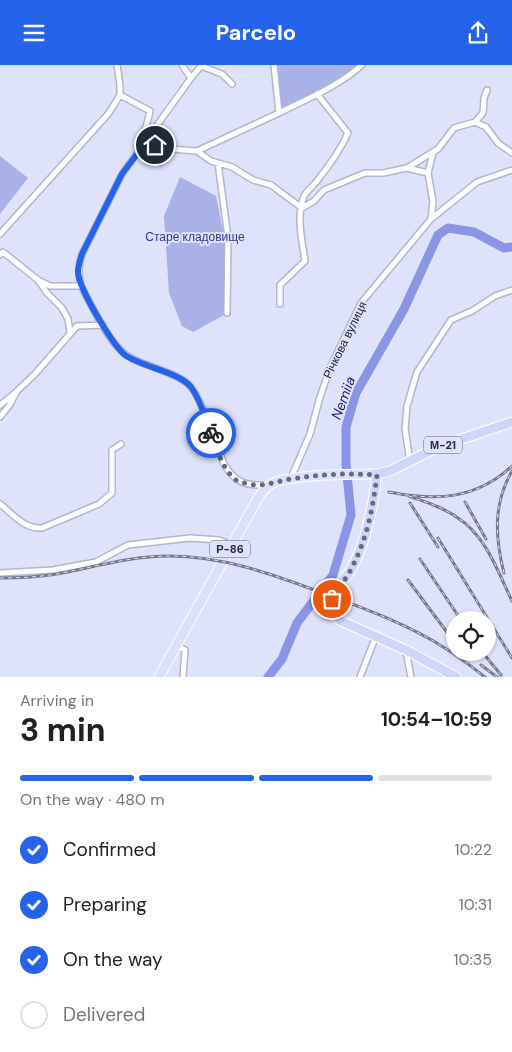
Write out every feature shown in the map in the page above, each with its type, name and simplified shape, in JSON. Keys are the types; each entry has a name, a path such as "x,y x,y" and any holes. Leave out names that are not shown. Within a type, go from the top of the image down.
{"highway":[{"name":"М-21","path":"377,475 390,471 438,447 512,422"},
{"path":"377,475 373,507 361,547 352,568 334,595 331,603 334,613 341,621 406,650 456,677"}],"main road":[{"path":"268,485 290,479 339,474 377,475"},
{"name":"Р-86","path":"159,677 258,498 268,485"}],"street":[{"path":"0,234 109,113 120,95 117,65"},
{"path":"182,65 191,78"},
{"path":"274,65 279,113"},
{"path":"140,150 155,145 172,149 197,151 317,94 355,72 362,65"},
{"path":"232,84 222,74 202,66 191,78 122,174 82,254 78,264 78,273 81,286 118,348 126,356 176,378 191,387 199,401 229,473 238,481 255,485 268,485"},
{"path":"302,208 314,201 324,190 364,173 383,173 407,168 438,149 454,128 475,122 483,113 484,98 487,90"},
{"path":"280,304 280,285 305,261 300,216 305,195 342,147 348,133 317,94"},
{"path":"120,95 150,111 141,138 140,150"},
{"path":"475,122 486,127 498,143 512,153"},
{"path":"197,151 211,161 232,167 253,180 271,185 302,208"},
{"path":"431,219 433,202 428,173 433,152"},
{"path":"218,163 228,237 227,313"},
{"path":"407,168 428,173"},
{"name":"Річкова вулиця","path":"290,479 310,434 330,368 361,303 431,219 477,182 512,170"},
{"path":"1,252 38,280 50,286 81,286"},
{"path":"38,280 47,293 62,307 68,319 70,332"},
{"path":"410,461 405,429 407,406 417,372 451,320 512,289"},
{"path":"0,405 34,375 77,326 103,325"},
{"path":"0,417 9,406 17,391"},
{"path":"0,504 22,523 32,528 42,528 99,504 112,493 112,449 121,444"},
{"path":"0,573 53,570 96,562 128,545 190,537 219,539 232,545"},
{"path":"360,677 376,636"},
{"path":"177,646 185,650 183,677"},
{"path":"406,650 411,677"}],"green space":[{"path":"277,65 359,65 319,91 282,109"},
{"path":"0,156 28,178 0,214"},
{"name":"Старе кладовище","path":"180,177 216,196 224,235 224,315 193,332 182,326 169,293 164,216"}],"waterway":[{"name":"Nemiia","path":"268,677 282,659 297,623 333,575 351,515 346,464 346,427 356,393 404,309 438,235 448,228 474,232 504,248 512,247"}],"railway":[{"path":"389,492 423,497 439,497 469,492 484,486 512,466"},
{"path":"504,573 497,521 501,496 512,471"},
{"path":"409,496 446,511 458,518 476,534 490,555 512,601"},
{"path":"465,502 486,539"},
{"path":"410,503 438,547"},
{"path":"438,538 512,658"},
{"path":"0,578 50,575 155,556 188,557 226,562 281,578 384,617 433,641 458,656 485,677"},
{"path":"420,559 455,611"},
{"path":"408,580 446,631"},
{"path":"490,661 501,675"},
{"path":"481,665 497,677"}],"way so far":[{"path":"211,433 229,473 238,481 255,485 268,485 290,479 339,474 377,475 373,507 361,547 352,568 332,599"}],"route":[{"path":"155,145 140,150 122,174 82,254 78,264 78,273 81,286 118,348 126,356 186,382 199,401 211,433"}]}
